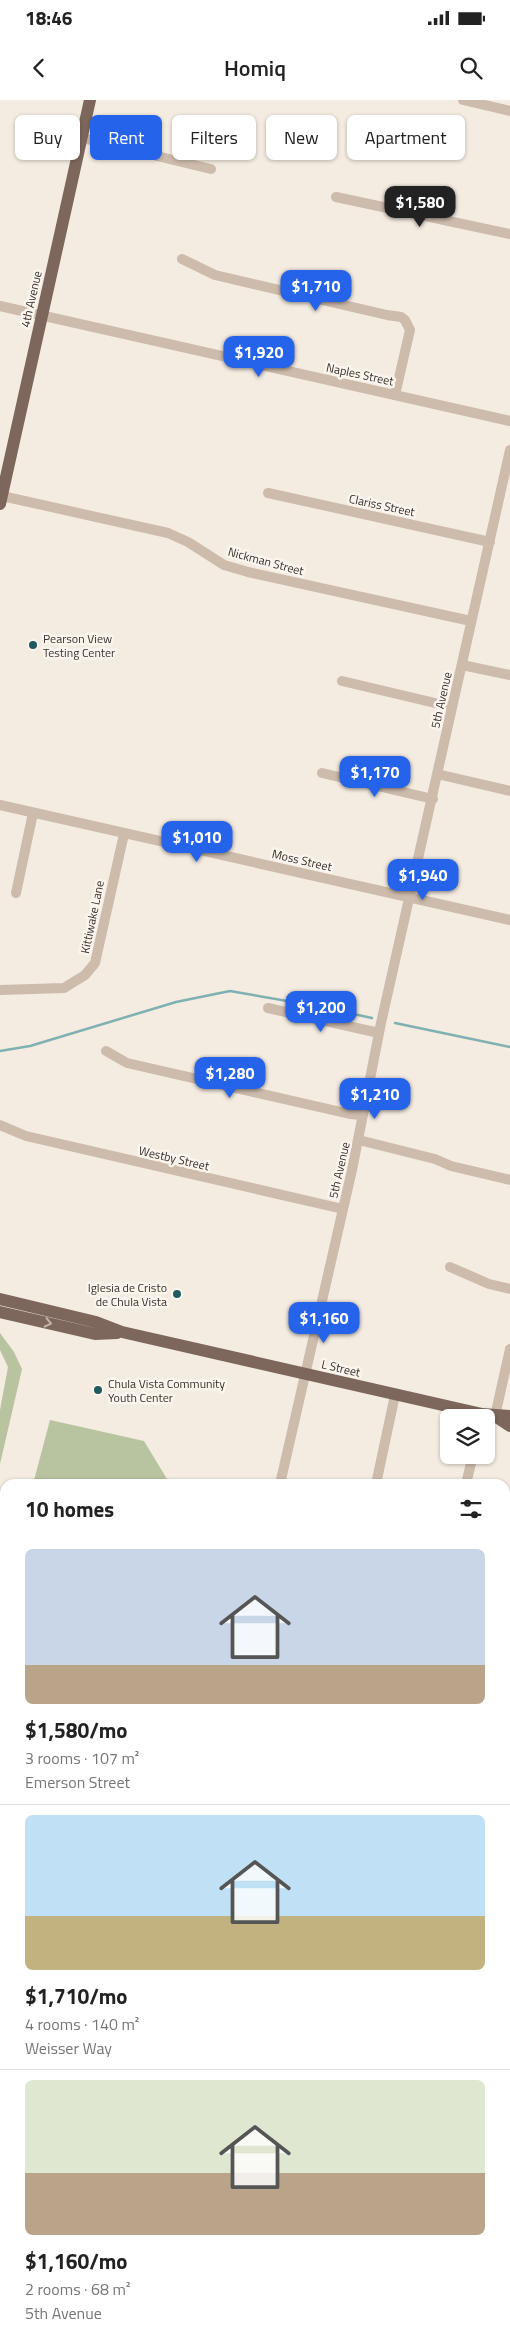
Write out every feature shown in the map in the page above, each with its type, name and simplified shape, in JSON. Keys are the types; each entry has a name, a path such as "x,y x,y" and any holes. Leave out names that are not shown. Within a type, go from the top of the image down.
{"main road":[{"name":"4th Avenue","path":"1,500 90,100"},
{"name":"L Street","path":"0,1300 96,1322 122,1332 456,1409"},
{"name":"L Street","path":"0,1312 95,1334 122,1332"},
{"name":"L Street","path":"495,1416 510,1416"},
{"name":"L Street","path":"495,1420 510,1426"}],"street":[{"path":"463,100 510,110"},
{"path":"82,138 211,169"},
{"path":"336,197 510,234"},
{"path":"182,259 215,276 387,315 401,316 410,330 395,395"},
{"name":"Naples Street","path":"0,306 510,421"},
{"name":"5th Avenue","path":"281,1479 359,1140 379,1033 411,898 510,450"},
{"name":"Clariss Street","path":"268,493 490,542"},
{"name":"Nickman Street","path":"1,500 168,533 188,542 224,564 248,572 471,621"},
{"path":"462,664 510,675"},
{"path":"342,681 452,707"},
{"path":"322,773 433,799"},
{"path":"437,774 510,791"},
{"name":"Moss Street","path":"0,805 510,920"},
{"path":"16,893 33,813"},
{"name":"Kittiwake Lane","path":"0,990 64,988 81,978 95,964 124,834"},
{"path":"268,1008 379,1033"},
{"path":"106,1051 131,1064 350,1114 363,1115"},
{"name":"Westby Street","path":"0,1125 32,1138 343,1209"},
{"path":"359,1140 435,1159 451,1166 510,1180"},
{"path":"450,1266 489,1284 510,1289"},
{"path":"489,1409 510,1349"},
{"path":"377,1479 395,1395"},
{"path":"467,1479 471,1464"}],"green space":[{"path":"0,1333 14,1352 22,1369 0,1464 0,1410 8,1367 0,1350"},
{"path":"50,1420 144,1441 167,1479 34,1479"}],"waterway":[{"path":"0,1051 30,1046 176,1002 230,991 372,1018"},
{"path":"395,1023 510,1047"}],"place":[{"name":"Pearson View Testing Center","path":"33,645"},
{"name":"Iglesia de Cristo de Chula Vista","path":"177,1294"},
{"name":"Chula Vista Community Youth Center","path":"98,1390"}]}
